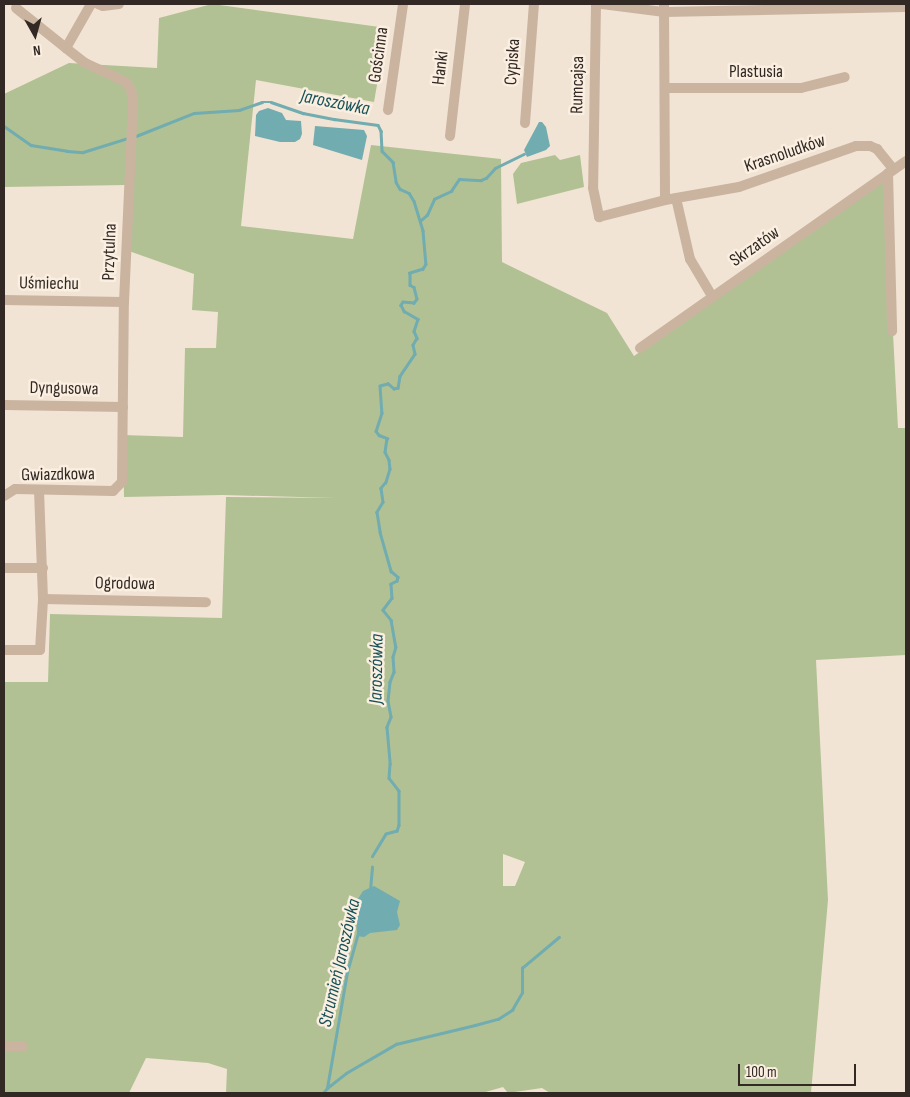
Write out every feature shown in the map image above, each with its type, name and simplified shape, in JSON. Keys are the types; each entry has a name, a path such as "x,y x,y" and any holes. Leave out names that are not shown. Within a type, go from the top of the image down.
{"street":[{"path":"66,48 91,4"},
{"path":"98,4 103,6 119,4"},
{"name":"Gościnna","path":"388,110 403,4"},
{"name":"Hanki","path":"450,136 465,4"},
{"name":"Cypiska","path":"525,123 534,4"},
{"name":"Rumcajsa","path":"596,4 593,188 599,217"},
{"path":"602,4 664,8 906,7"},
{"name":"Przytulna","path":"16,8 84,63 126,82 133,95 124,302 122,482 113,491"},
{"path":"664,8 665,200"},
{"name":"Plastusia","path":"664,88 801,88 845,76"},
{"name":"Krasnoludków","path":"599,217 665,200 738,187 862,145 877,149 884,155 891,171"},
{"name":"Skrzatów","path":"640,348 906,161"},
{"path":"891,171 892,331"},
{"path":"676,198 690,259 712,296"},
{"name":"Uśmiechu","path":"4,300 124,302"},
{"name":"Dyngusowa","path":"4,405 123,407"},
{"name":"Gwiazdkowa","path":"4,496 15,489 113,491"},
{"path":"4,650 40,650 43,568 39,490"},
{"path":"4,568 43,568"},
{"name":"Ogrodowa","path":"43,599 206,602"},
{"path":"4,1046 23,1046"}],"green space":[{"path":"212,4 387,28 374,102 256,80 241,226 353,239 371,145 501,159 502,262 607,313 634,356 885,181 898,428 906,428 906,655 816,660 828,900 811,1093 550,1093 542,1088 508,1093 503,1087 482,1093 226,1093 227,1069 208,1063 146,1058 129,1093 4,1093 4,682 48,682 50,614 222,618 226,497 336,498 223,495 124,497 123,435 183,437 185,348 216,348 218,312 192,310 194,274 126,250 128,185 4,187 4,94 69,63 157,68 159,18","holes":["503,854 525,862 515,886 503,886"]},
{"path":"555,155 560,160 580,155 584,187 517,204 513,174 521,163"}],"water":[{"path":"268,108 282,113 286,120 301,121 302,134 300,139 295,142 280,142 255,136 256,115 259,111"},
{"path":"539,122 542,122 546,127 550,146 546,150 527,157 524,150"},
{"path":"315,126 364,130 367,136 362,160 313,145"},
{"path":"374,886 400,901 397,912 400,925 397,930 370,933 364,937 357,936 356,902 363,891"}],"waterway":[{"name":"Jaroszówka","path":"136,136 194,113 239,110 262,102 271,102 303,113 378,125 381,131 382,151 393,162 396,182 400,189 409,193 414,201 423,231 426,264 423,269 410,273 410,285 414,287 417,299 414,303 403,302 401,305 404,311 418,319 414,331 417,338 413,345 415,354 400,376 398,388 394,389 388,384 380,386 382,413 376,431 379,435 387,438 385,452 389,460 390,469 386,482 381,488 383,502 377,512 380,532 391,571 398,577 397,581 391,584 392,598 383,610 391,620 396,647 393,657 394,672 390,682 388,701 391,717 387,727 390,764 389,778 399,791 399,825 397,831 386,834 373,856"},
{"name":"Jaroszówka","path":"4,126 31,145 67,151 83,152 128,138"},
{"path":"420,221 427,215 434,199 451,191 459,179 481,180 486,178 495,168 524,154"},
{"name":"Strumień Jaroszówka","path":"370,890 372,867"},
{"name":"Strumień Jaroszówka","path":"323,1093 327,1088 347,972 358,933"},
{"path":"327,1088 346,1073 396,1044 498,1019 512,1010 522,993 522,968 559,937"}]}
